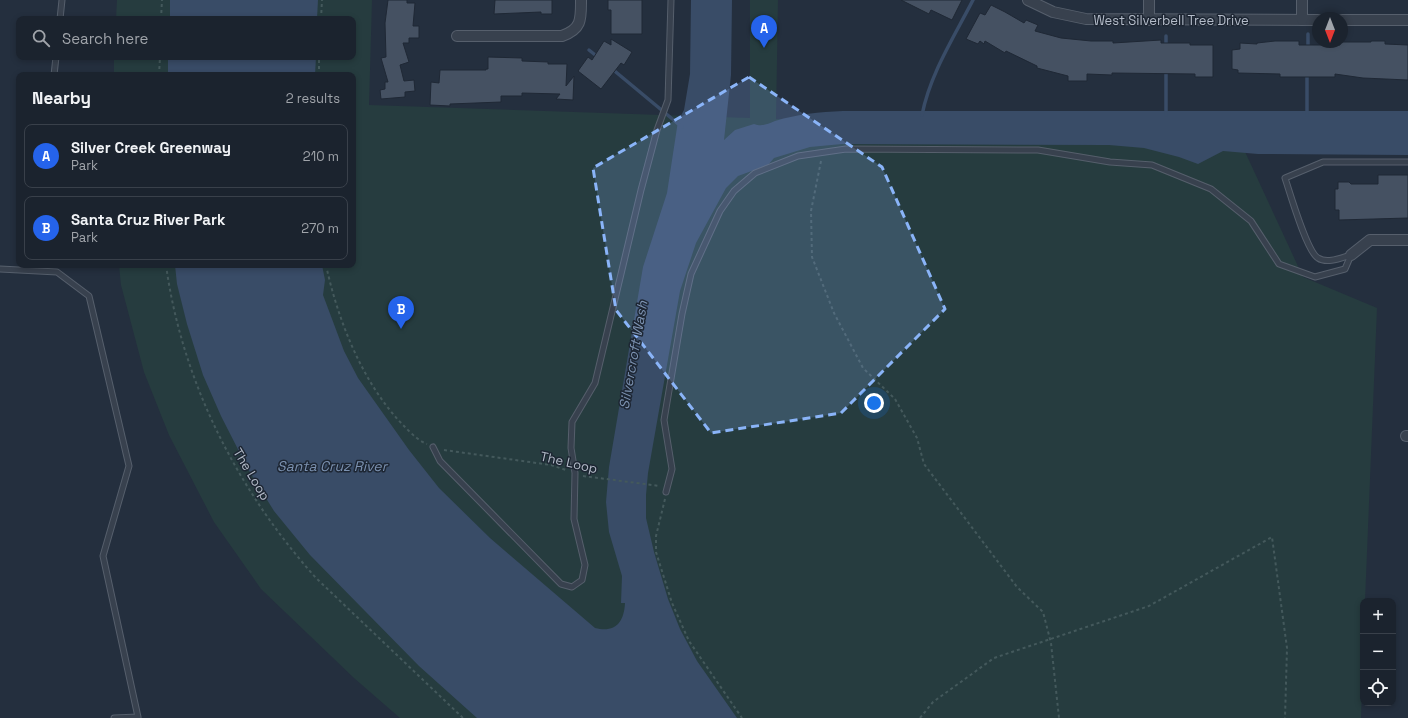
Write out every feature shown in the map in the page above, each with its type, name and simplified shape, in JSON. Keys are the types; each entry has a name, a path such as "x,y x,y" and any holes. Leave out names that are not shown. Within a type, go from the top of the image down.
{"street":[{"path":"457,36 562,36 575,32 579,24 581,14 581,0"},
{"name":"West Silverbell Tree Drive","path":"1028,0 1053,12 1086,19 1312,20"},
{"path":"1149,0 1149,20"},
{"path":"1302,0 1302,20"},
{"path":"1348,20 1408,20"},
{"path":"1351,255 1370,240 1408,240"}],"lane":[{"path":"60,16 62,0"},
{"path":"433,447 440,461 561,584 572,587 582,580 585,565 574,520 575,473 571,448 572,422 595,383 641,190 657,130 668,100 671,0"},
{"path":"54,72 56,60"},
{"path":"666,492 672,468 664,420 682,314 691,274 720,211 734,191 755,173 798,156 846,148 1038,150 1110,162 1152,165 1211,189 1251,221 1279,264 1315,277 1345,269 1351,255"},
{"path":"1351,255 1332,261 1319,259 1313,255 1298,219 1286,178 1323,162 1408,162"},
{"path":"0,269 35,268 57,272 90,296 129,466 103,556 138,717 114,718"}],"path":[{"path":"161,16 162,0"},
{"path":"321,16 322,0"},
{"path":"159,72 160,60"},
{"path":"318,72 319,60"},
{"path":"823,152 811,211 812,257 834,313 863,368 895,399 917,438 924,464 1017,587 1043,612 1050,639 1059,718"},
{"name":"The Loop","path":"167,268 176,318 195,380 214,426 236,468 264,512 299,559 316,578 463,718"},
{"name":"The Loop","path":"327,268 345,329 365,374 384,403 398,420 422,442 433,447 454,452 551,465 586,477 657,485 664,487 666,492"},
{"path":"666,492 656,542 656,552 672,603 689,641 742,718"},
{"path":"920,718 933,702 994,658 1149,606 1272,537 1287,648 1285,718"}],"highlighted area":[{"path":"749,77 882,167 945,309 841,413 711,433 616,310 593,168"}],"green space":[{"path":"117,0 372,0 369,105 750,118 750,0 778,0 776,119 1234,128 1303,277 1377,308 1365,598 1360,598 1361,718 400,718 354,678 261,589 214,522 169,435 144,372 121,285 119,268 356,268 356,72 114,72 114,60 356,60 356,16 116,16"}],"water":[{"path":"170,0 318,0 317,16 170,16"},
{"path":"691,0 732,0 731,75 724,140 735,130 754,124 762,125 800,115 843,111 1408,111 1408,155 1258,154 1223,151 1198,164 1179,157 1144,148 1109,145 842,144 810,147 774,158 768,165 738,176 726,188 696,243 680,291 648,473 646,495 646,518 654,552 668,599 680,629 697,661 737,718 477,718 419,666 310,555 274,511 248,469 221,416 203,375 187,324 177,284 175,268 323,268 325,280 323,295 344,351 358,378 409,450 439,488 490,538 595,628 613,628 623,616 625,603 621,603 622,576 609,532 606,502 609,467 643,267 667,193 678,121 684,110 690,74"},
{"path":"168,60 316,60 315,72 168,72"}],"building":[{"path":"388,0 407,0 407,3 415,3 413,26 419,26 419,38 409,38 409,43 403,43 409,62 400,65 404,81 414,80 415,91 405,92 405,97 381,99 380,90 385,89 385,82 388,82 381,58 386,57 385,23"},
{"path":"495,0 552,0 552,14 541,14 541,12 494,14"},
{"path":"608,0 642,0 642,34 611,34 611,10 608,10"},
{"path":"901,0 962,0 952,20 931,10 929,14"},
{"path":"991,5 1024,23 1026,20 1038,25 1035,31 1061,38 1091,41 1113,41 1113,43 1161,40 1161,43 1213,45 1213,77 1195,77 1195,74 1112,73 1112,75 1087,74 1087,81 1068,81 1068,76 1037,68 1037,66 1006,51 1005,53 985,41 984,44 980,41 978,44 966,39 980,13 985,15"},
{"path":"611,39 632,52 624,65 621,63 601,89 578,71 588,57 592,60 604,41 611,45"},
{"path":"1299,41 1299,45 1312,45 1312,48 1348,48 1348,42 1371,41 1385,41 1385,44 1408,45 1408,80 1363,78 1335,74 1335,77 1280,77 1280,74 1238,73 1238,70 1232,69 1232,50 1240,49 1240,43"},
{"path":"488,57 522,58 522,61 548,62 548,64 567,64 566,86 574,76 573,100 556,99 560,94 522,93 522,96 501,96 501,102 450,104 450,106 430,105 431,82 439,83 440,70 486,70 488,69"},
{"path":"1378,175 1408,175 1408,218 1339,220 1339,210 1335,210 1335,189 1338,189 1338,182 1349,182 1351,184 1378,184"}],"waterway":[{"path":"922,115 937,70 973,0"},
{"path":"1308,34 1308,49"},
{"path":"1166,36 1166,47"},
{"path":"589,50 599,58"},
{"path":"611,68 682,127"},
{"path":"1166,69 1166,115"},
{"path":"1307,73 1307,115"}],"place":[{"name":"Silver Creek Greenway","path":"764,48"},
{"name":"Santa Cruz River Park","path":"401,329"}],"water label":[{"name":"Silvercroft Wash","path":"633,355"},
{"name":"Santa Cruz River","path":"332,466"}]}
